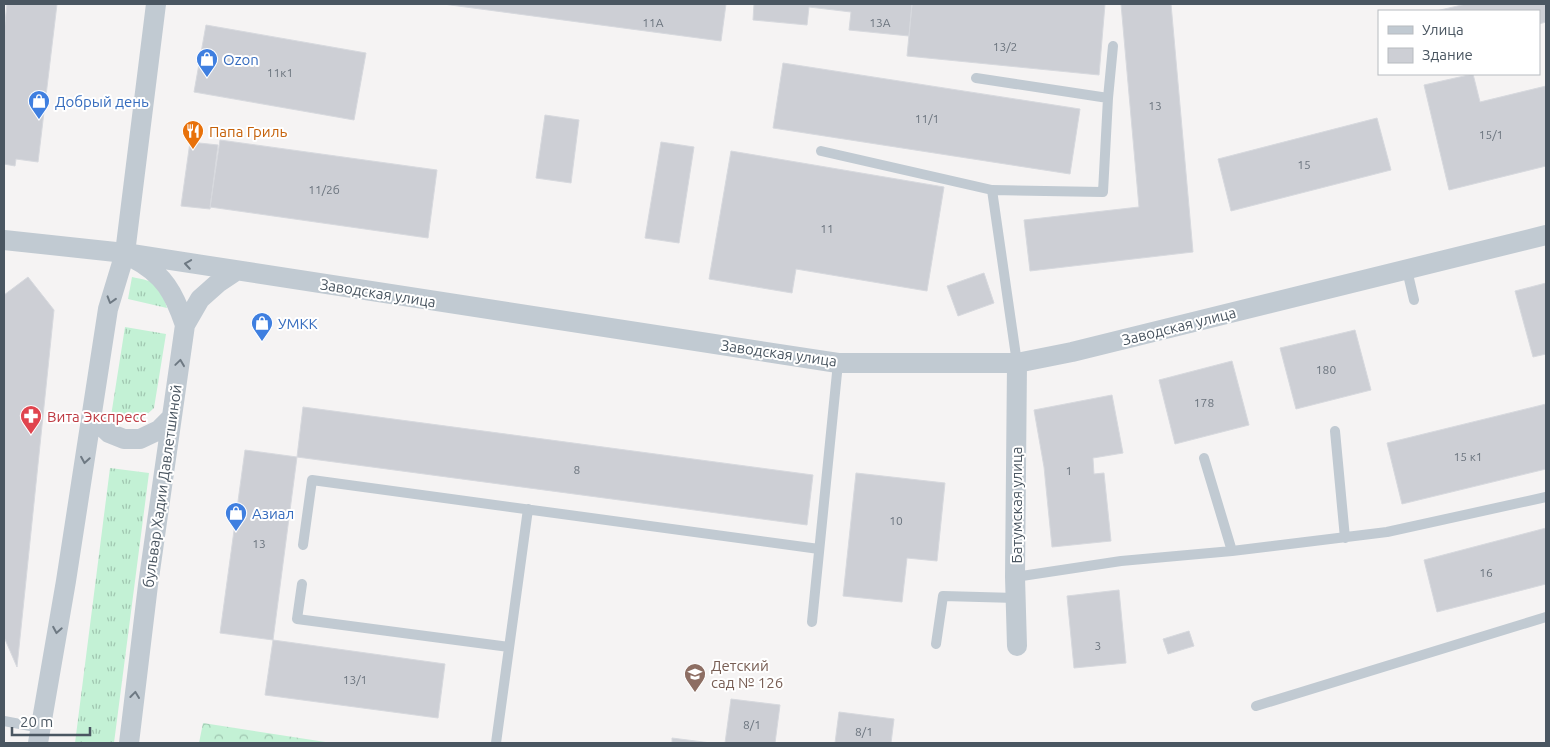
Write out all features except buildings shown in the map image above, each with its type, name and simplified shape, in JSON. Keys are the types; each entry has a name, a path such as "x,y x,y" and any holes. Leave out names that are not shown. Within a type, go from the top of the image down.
{"street":[{"path":"40,736 108,309 125,253 156,4"},
{"name":"Заводская улица","path":"4,240 125,253 838,363 1016,363 1082,350 1546,235"},
{"name":"бульвар Хадии Давлетшиной","path":"125,253 149,266 164,282 176,300 185,325 129,743"},
{"path":"185,325 200,299 218,283 236,271"},
{"name":"Батумская улица","path":"1016,363 1015,577 1017,646"},
{"path":"92,416 109,434 124,439 140,439 159,430 172,417"}],"lane":[{"path":"821,150 992,190 1104,192 1108,98 1113,46"},
{"path":"976,78 1108,98"},
{"path":"992,190 1016,363"},
{"path":"1407,270 1414,300"},
{"path":"812,622 838,363"},
{"path":"1335,431 1345,538"},
{"path":"1204,458 1232,551"},
{"path":"303,545 312,480 819,549"},
{"path":"1015,577 1121,561 1232,551 1387,532 1546,497"},
{"path":"496,743 528,509"},
{"path":"302,584 297,618 509,648"},
{"path":"936,644 943,596 1016,598"},
{"path":"1256,706 1546,617"},
{"path":"4,721 40,736"}],"green space":[{"path":"132,277 147,280 156,285 162,293 167,308 128,299"},
{"path":"125,327 166,334 154,408 143,418 126,423 111,416"},
{"path":"110,468 149,473 114,743 75,743"},
{"path":"203,723 332,743 199,743"}],"place":[{"name":"Ozon","path":"207,78"},
{"name":"Добрый день","path":"39,120"},
{"name":"Папа Гриль","path":"193,150"},
{"name":"УМКК","path":"262,342"},
{"name":"Вита Экспресс","path":"31,435"},
{"name":"Азиал","path":"236,532"},
{"name":"Детский сад № 126","path":"695,693"}]}
